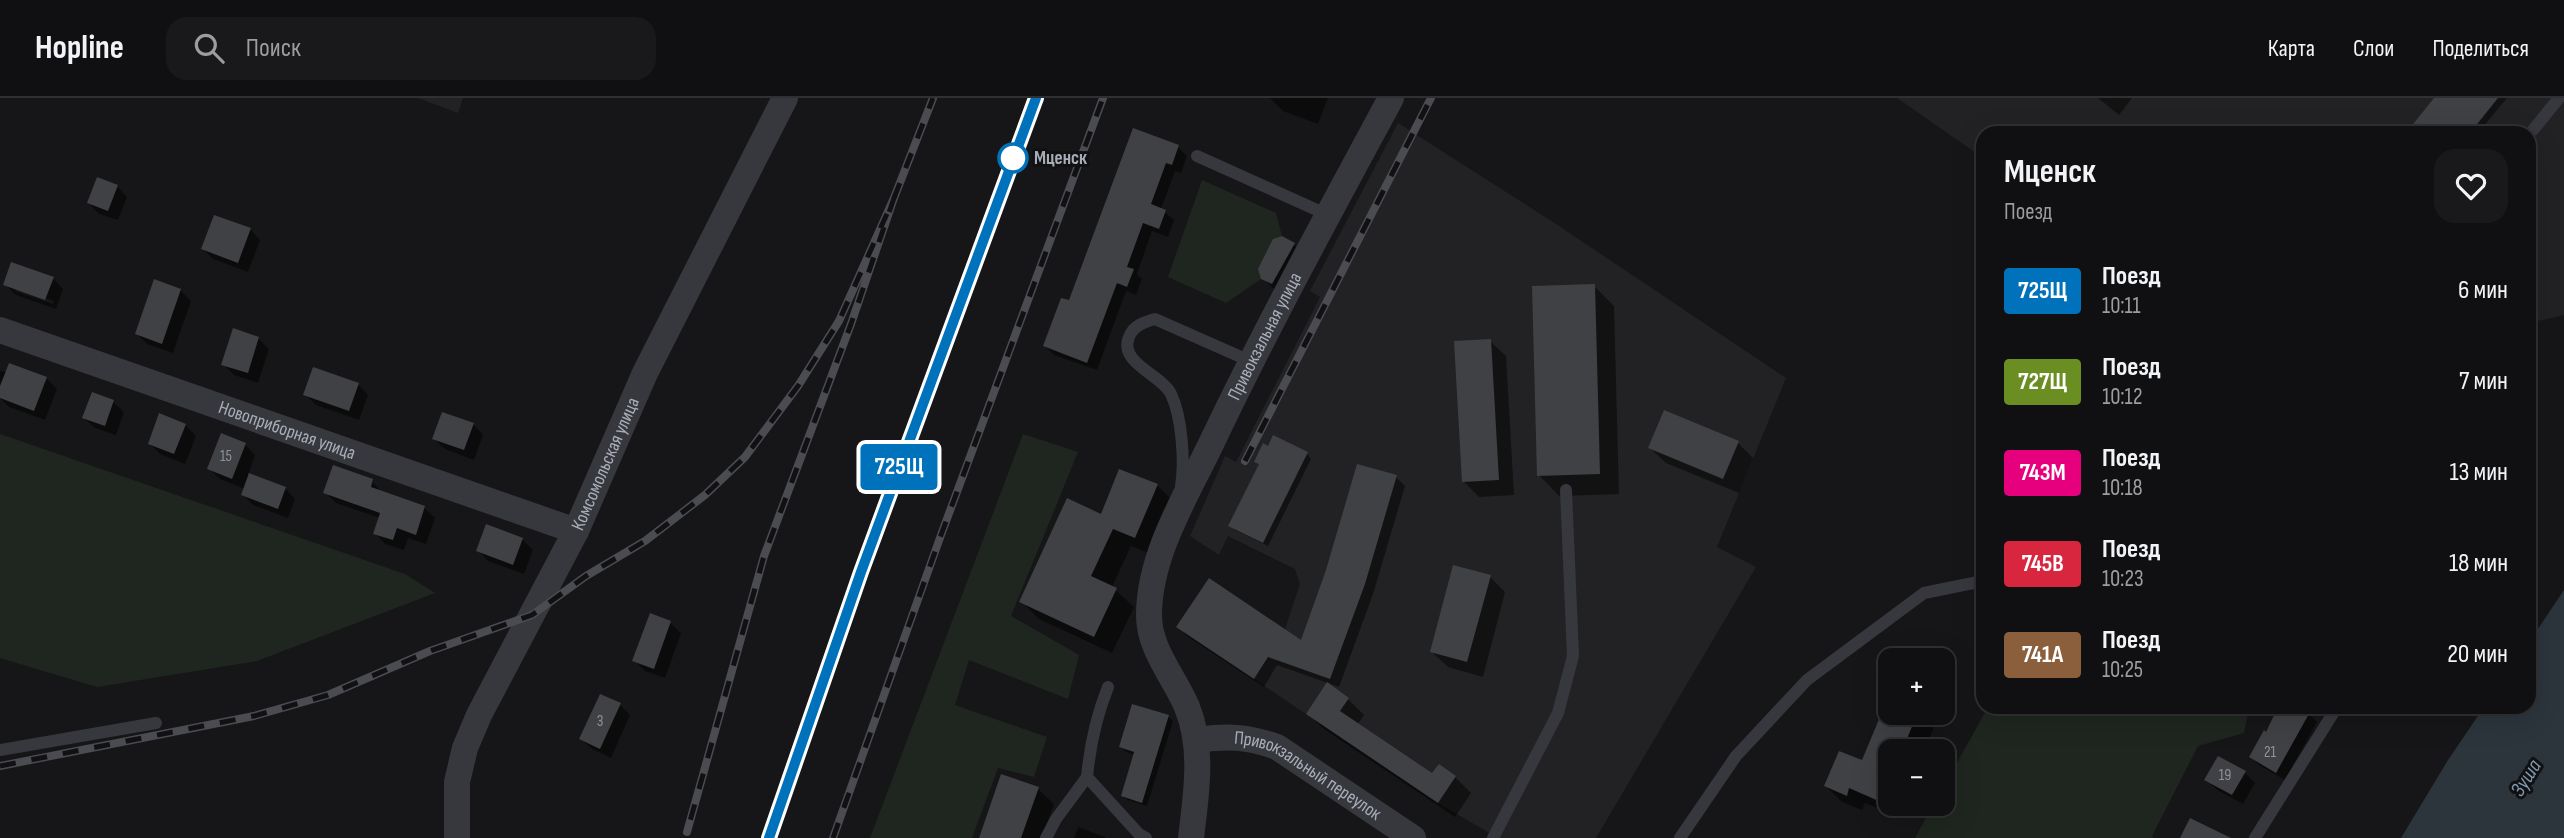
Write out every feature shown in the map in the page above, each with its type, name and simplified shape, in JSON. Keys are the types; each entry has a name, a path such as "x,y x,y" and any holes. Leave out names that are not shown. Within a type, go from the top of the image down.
{"street":[{"name":"Комсомольская улица","path":"457,838 457,782 465,748 479,715 576,531 645,373 785,98"},
{"name":"Привокзальная улица","path":"1196,740 1187,707 1159,657 1149,617 1152,580 1175,520 1250,361 1391,98"},
{"name":"Новоприборная улица","path":"0,330 576,531"},
{"name":"Привокзальный переулок","path":"1196,740 1233,736 1256,739 1278,747 1413,838"},
{"path":"1191,838 1198,778 1196,740"}],"lane":[{"path":"2536,126 2559,98"},
{"path":"1197,156 1328,215"},
{"path":"1175,520 1183,470 1181,438 1173,399 1165,385 1135,362 1129,354 1129,335 1136,327 1155,319 1250,361"},
{"path":"1493,838 1559,713 1573,656 1566,490"},
{"path":"1680,838 1736,756 1807,680 1924,593 1976,582"},
{"path":"1046,838 1056,819 1087,777 1090,744 1108,687"},
{"path":"2255,838 2333,714"},
{"path":"0,750 156,723"},
{"path":"1087,777 1139,834 1146,838"}],"shaded area":[{"path":"418,98 463,98 458,113"},
{"path":"1897,98 2564,98 2564,315 2536,321 2536,126 1976,126 1976,153"},
{"path":"1398,123 1556,224 1786,378 1717,547 1756,567 1596,838 1498,838 1438,803 1254,679 1285,629 1300,584 1295,569 1228,536 1219,555 1190,536 1225,456 1236,462 1320,297 1310,291"},
{"path":"1202,180 1276,213 1282,236 1273,239 1261,279 1226,303 1168,277"},
{"path":"0,434 405,574 435,593 257,661 97,687 0,658"},
{"path":"1023,434 1078,452 1011,616 1079,655 1068,699 969,660 955,705 1047,737 1034,777 998,768 972,838 870,838"},
{"path":"1984,714 2248,714 2244,733 2198,746 2152,836 2154,838 1915,838 1927,816 1955,816 1955,766"}],"water":[{"name":"Зуша","path":"2564,590 2564,838 2401,838 2479,714 2536,714 2536,632"}],"building":[{"path":"2434,98 2498,98 2476,126 2412,126"},
{"name":"Мценск","path":"1133,128 1179,145 1172,165 1166,163 1151,204 1166,210 1159,229 1143,223 1127,267 1134,269 1127,287 1117,283 1087,363 1043,346 1061,298 1069,300"},
{"path":"97,177 118,185 108,211 87,203"},
{"path":"214,215 251,228 238,263 201,249"},
{"path":"1282,236 1295,243 1272,284 1261,279 1258,269 1273,239"},
{"path":"11,262 54,277 45,300 3,285"},
{"path":"154,279 181,289 162,344 135,334"},
{"path":"1595,284 1600,474 1537,476 1532,286"},
{"path":"233,328 259,337 248,373 221,365"},
{"path":"1491,339 1499,480 1462,482 1454,341"},
{"path":"9,363 47,377 34,411 0,398 0,386"},
{"path":"313,367 359,383 349,411 303,395"},
{"path":"92,392 114,400 105,426 82,418"},
{"path":"1664,410 1739,441 1723,479 1648,448"},
{"path":"442,412 474,423 464,450 432,439"},
{"path":"159,413 186,424 174,454 148,444"},
{"path":"221,433 246,443 232,479 207,469"},
{"path":"1273,435 1308,452 1263,543 1228,526 1259,464 1254,462 1263,443 1268,446"},
{"path":"1357,464 1397,475 1365,584 1330,679 1268,657 1254,679 1176,627 1209,578 1301,640 1326,570"},
{"path":"333,465 373,479 371,487 425,506 416,535 397,528 393,540 373,534 380,513 323,493"},
{"path":"1119,469 1158,484 1135,538 1113,529 1091,576 1117,588 1094,637 1019,602 1067,498 1101,514"},
{"path":"249,473 286,487 278,509 241,495"},
{"path":"486,524 523,538 513,565 476,551"},
{"path":"1453,565 1491,575 1467,662 1430,652"},
{"path":"650,613 671,621 654,669 632,661"},
{"path":"1327,682 1349,698 1340,711 1432,773 1439,764 1456,776 1438,803 1306,714"},
{"path":"600,694 621,703 600,749 579,739"},
{"path":"1132,704 1169,715 1142,803 1121,796 1134,752 1119,747"},
{"path":"2275,714 2309,714 2276,773 2249,757 2264,730 2266,732"},
{"path":"1878,722 1878,725 1913,725 1907,739 1878,739 1878,801 1849,788 1847,796 1824,786 1839,751 1862,760"},
{"path":"2218,756 2246,771 2232,795 2204,780"},
{"path":"1001,774 1039,787 1021,838 979,838"},
{"path":"2190,818 2231,838 2180,838"}],"railway":[{"path":"894,198 933,98"},
{"path":"769,838 852,596 1036,98"},
{"path":"833,838 941,535 1103,98"},
{"path":"1245,461 1431,98"},
{"path":"0,766 254,716 328,695 430,651 532,615 586,576 645,541 705,495 745,457 798,386 839,321 894,198 851,324 764,556 687,832"}],"train":[{"name":"725Щ","path":"769,838 938,358 1036,98"}],"place":[{"name":"Мценск","path":"1013,158"}]}
